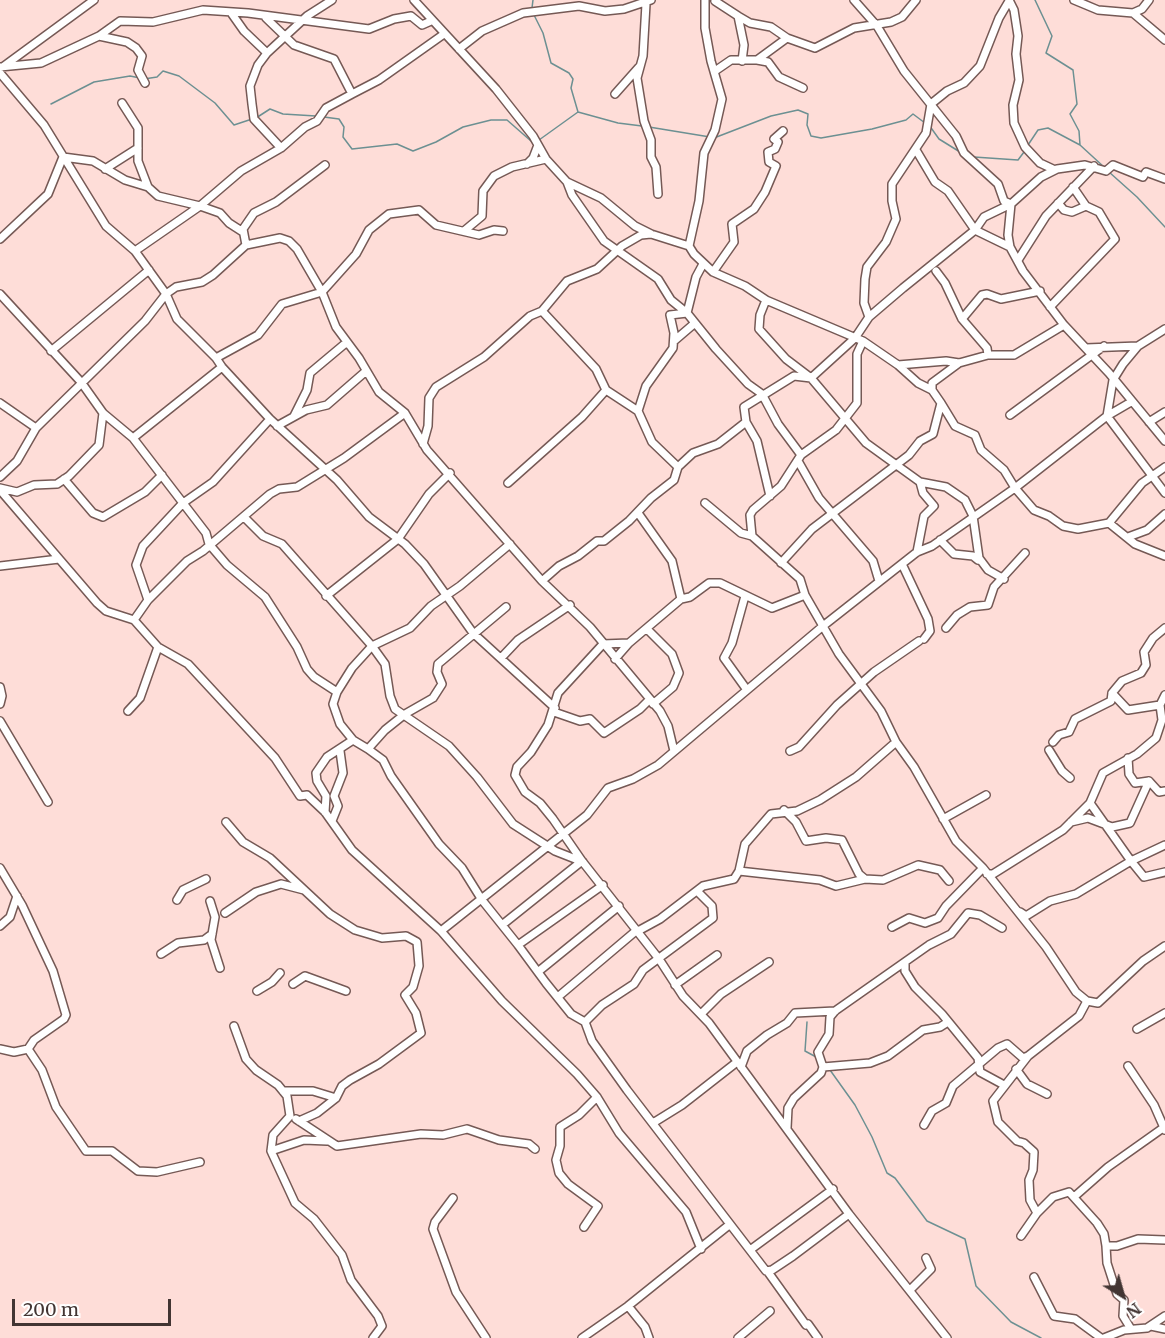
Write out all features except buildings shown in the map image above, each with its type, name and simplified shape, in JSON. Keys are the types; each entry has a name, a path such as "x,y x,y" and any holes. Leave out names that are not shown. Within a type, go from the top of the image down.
{"street":[{"path":"1,69 94,0"},
{"path":"281,148 254,119 250,86 258,65 267,52 302,21 332,0"},
{"path":"414,0 496,89 546,159 567,182 572,195 604,241 658,279 671,300 687,313 748,384 762,394 800,458 819,498 873,561 879,581"},
{"path":"689,246 699,201 704,153 715,130 722,99 705,28 705,0 716,0 750,23 771,27 787,38 815,48 854,28 877,26 902,17 916,0"},
{"path":"854,0 877,26 904,71 956,136 964,153 998,184 1004,201 1011,204"},
{"path":"1074,0 1098,10 1133,13 1142,9 1149,0"},
{"path":"869,317 864,303 867,267 886,242 896,219 892,201 892,184 926,133 931,104 947,91 964,83 980,66 995,27 1009,1 1014,9 1018,36 1016,54 1018,80 1013,116 1025,147 1033,157 1055,170"},
{"path":"459,49 482,31 523,13 578,3 605,11 649,2 637,81 644,121 651,140 658,194"},
{"path":"1141,19 1142,9"},
{"path":"1,69 41,63 99,36 120,21 153,22 202,10 369,29 394,19 411,16 422,25 431,21"},
{"path":"854,28 862,11"},
{"path":"1133,13 1165,39"},
{"path":"232,14 244,30 267,52"},
{"path":"263,16 294,45 334,59 352,94"},
{"path":"738,16 744,45 742,61"},
{"path":"135,250 200,206 241,171 281,148 305,127 317,121 326,108 379,80 444,34"},
{"path":"99,36 127,42 136,48 142,56 138,70 145,82"},
{"path":"757,60 787,38"},
{"path":"715,71 726,62 757,60 768,62 779,77 803,88"},
{"path":"615,94 640,65"},
{"path":"1,69 44,125 106,226 135,250 166,294 177,320 216,358 270,419 324,468 369,517 398,539 424,564 473,633 554,710 580,721 590,719 604,733 673,687 679,673 672,654 647,629"},
{"path":"122,103 138,128 138,161 148,187 158,196 219,213 229,223 243,231"},
{"path":"713,272 734,242 732,224 753,209 765,192 776,166 768,162 768,152 775,149 778,142 774,139 783,131"},
{"path":"528,164 536,154 538,145"},
{"path":"105,169 138,148"},
{"path":"916,150 935,182 948,191 975,230 1010,247"},
{"path":"63,158 93,161 131,183 148,187"},
{"path":"0,239 48,194 63,158"},
{"path":"464,231 482,216 482,197 486,184 502,171 546,159"},
{"path":"246,245 243,231 254,213 276,202 325,165"},
{"path":"770,496 757,441 746,422 744,407 794,376 811,378 855,338 869,317 975,230 984,217 1011,204 1041,177 1055,170 1094,166 1106,171 1113,165 1121,166 1130,173 1143,177 1146,172 1165,179"},
{"path":"1018,260 1046,216 1094,166"},
{"path":"567,182 601,198 635,226 651,234 689,246 703,264 713,272 745,286 766,300 862,341 918,383 932,390 956,426 975,435 979,448 1004,470 1015,488 1034,510 1053,518 1063,526 1078,529 1109,523 1151,475 1165,467"},
{"path":"1050,307 1115,239 1099,212 1086,206 1073,188"},
{"path":"1058,203 1064,210 1072,212 1086,206"},
{"path":"1011,204 1008,235 1010,247 1018,260 1064,326 1086,348 1165,441"},
{"path":"216,358 258,335 282,304 322,292 363,244 369,230 389,214 419,210 436,225 479,235 494,230 503,231"},
{"path":"423,444 428,426 429,398 432,392 456,373 484,357 530,316 542,311 567,281 597,269 618,250 641,235 651,234"},
{"path":"0,477 17,461 36,428 145,321 166,294 176,287 210,278 246,245 280,238 289,241 307,263 336,327 359,358 365,372 382,397 405,413 423,444 542,581 570,605 590,627 668,726 674,751"},
{"path":"687,313 696,277 703,264"},
{"path":"51,351 149,270"},
{"path":"936,271 945,283 962,319 987,348 988,355"},
{"path":"962,319 982,295 987,294 1002,299 1040,291"},
{"path":"0,294 81,382 103,413 133,438 206,533 209,544 227,565 265,597 297,647 307,669 314,677 337,692"},
{"path":"766,300 760,315 759,329 786,359 811,378 866,443 920,482 957,492 965,500 973,516 979,558 988,570 1004,579"},
{"path":"542,311 596,369 606,390 638,411 657,448 678,467"},
{"path":"638,411 646,386 673,348 674,333 670,315 687,313"},
{"path":"673,342 695,323"},
{"path":"932,390 932,383 959,363 988,355 1018,354 1064,326"},
{"path":"1165,329 1138,346 1113,380 1107,416 1137,452 1165,493"},
{"path":"752,536 750,515 756,507 770,496 800,458 836,430 857,403 857,354 862,341"},
{"path":"294,416 307,390 310,374 347,342"},
{"path":"1010,415 1104,346"},
{"path":"1086,348 1138,346"},
{"path":"898,366 946,361 959,363"},
{"path":"133,438 222,367"},
{"path":"277,426 294,416 327,405 365,372"},
{"path":"508,483 582,417 606,390"},
{"path":"441,931 587,815 608,788 633,780 674,751 879,581 917,552 940,540 1015,488 1107,416 1131,402"},
{"path":"0,403 36,428"},
{"path":"781,563 812,529 909,455 920,441 933,434 941,403"},
{"path":"1149,422 1165,412"},
{"path":"0,489 17,492 34,485 57,484 64,479 99,445 103,413"},
{"path":"134,620 148,600 187,561 270,494 279,489 297,487 324,468 344,458 405,413"},
{"path":"148,600 138,573 137,559 151,535 183,503 213,482 270,419"},
{"path":"542,581 589,546 604,541 638,513 651,498 674,480 678,467 693,453 718,444 746,422"},
{"path":"326,596 398,539 429,494 450,473"},
{"path":"64,479 93,513 103,517 145,492 162,475"},
{"path":"917,552 924,516 934,505 924,493 920,482"},
{"path":"0,489 106,611 134,620 158,647 188,664 275,759 300,796 307,795 325,812 352,849 441,931 502,1001 597,1097 619,1133 686,1212 700,1249"},
{"path":"705,503 741,533 752,536 800,579 805,595 823,626 881,711 896,742 914,766 960,846 985,871 1016,909 1076,992 1088,1001 1098,1003 1150,955 1165,946"},
{"path":"638,513 672,561 681,599"},
{"path":"1128,537 1147,530 1165,514"},
{"path":"244,517 257,531 282,544 372,646 385,664 392,704 449,746 477,777 513,824 548,846 585,864"},
{"path":"1109,523 1135,544 1165,556"},
{"path":"206,533 218,538"},
{"path":"940,540 954,554 973,556 978,560"},
{"path":"510,544 431,606 410,628 372,646 352,668 337,692 333,710 353,740 383,760 391,776 439,844 462,868 482,900 571,1014 585,1022 592,1041 653,1124 818,1338"},
{"path":"946,628 969,607 988,605 994,587 1004,579 1025,553"},
{"path":"0,566 59,559"},
{"path":"790,751 799,747 820,722 861,683 930,631 903,564"},
{"path":"615,659 629,643 681,599 690,597 714,583 720,583 772,608 805,595"},
{"path":"745,596 732,643 724,658 747,690"},
{"path":"501,658 518,640 570,605"},
{"path":"368,748 405,714 434,698 441,684 437,672 438,664 506,607"},
{"path":"1053,742 1059,735 1069,732 1076,719 1111,701 1112,693 1122,681 1141,672 1146,665 1144,652 1165,628"},
{"path":"629,643 603,645 561,688 541,738 517,767 515,774 525,792 547,811 562,834 659,959 675,985 701,1014 833,1189 849,1214 946,1338"},
{"path":"128,711 140,698 158,647"},
{"path":"0,687 2,696 0,704"},
{"path":"1112,693 1128,710 1160,705"},
{"path":"985,871 993,874 1063,830 1090,803 1103,773 1156,738 1162,720 1160,705 1165,695"},
{"path":"0,721 48,802"},
{"path":"325,812 327,799 317,781 316,773 327,757 340,751 353,740"},
{"path":"559,996 637,930 660,919 709,884 730,882 739,871 745,844 771,813 784,810 797,811 826,797 856,777 896,742"},
{"path":"1050,750 1062,771 1070,778"},
{"path":"332,821 338,806 334,796 343,773 340,751"},
{"path":"1128,758 1129,774 1135,783 1149,782 1159,792 1165,790"},
{"path":"1068,823 1088,818 1112,827 1132,821 1149,782"},
{"path":"944,819 986,795"},
{"path":"1090,803 1143,877 1165,872"},
{"path":"784,810 796,822 806,841 826,838 842,840 859,874 865,879"},
{"path":"226,822 243,842 270,858 330,914 355,930 382,938 406,936 417,942 418,966 413,987 405,995 416,1013 421,1033 379,1064 342,1086 336,1098 316,1113 298,1120"},
{"path":"1016,909 1026,916 1050,901 1092,887 1131,861 1165,845"},
{"path":"502,925 585,864"},
{"path":"739,871 804,878 836,886 865,879 884,880 918,865 940,870 949,881"},
{"path":"0,868 17,896 53,971 66,1008 64,1019 38,1036 28,1049 14,1052 0,1048"},
{"path":"892,927 909,918 925,923 938,918 946,906 985,871"},
{"path":"177,900 183,890 206,879"},
{"path":"225,913 256,892 272,886 280,884 304,890"},
{"path":"518,945 603,885"},
{"path":"585,1022 602,1005 634,984 643,970 713,918 712,906 697,891"},
{"path":"0,926 10,917 17,896"},
{"path":"210,901 215,917 211,940 220,968"},
{"path":"538,970 619,906"},
{"path":"787,1128 790,1104 819,1078 823,1067 818,1052 829,1034 830,1017 835,1011 929,945 951,934 968,913 980,915 1002,928"},
{"path":"161,954 178,943 204,940 212,934"},
{"path":"675,985 717,955"},
{"path":"701,1014 721,993 769,962"},
{"path":"905,963 905,971 915,987 978,1058 980,1072 1004,1085"},
{"path":"257,991 272,982 279,973"},
{"path":"293,984 304,976 346,991"},
{"path":"1038,1213 1030,1200 1029,1180 1033,1170 1034,1152 1009,1134 998,1122 994,1110 994,1098 1028,1056 1079,1016 1088,1001"},
{"path":"653,1124 739,1064 752,1046 787,1023 795,1013 801,1010 835,1011"},
{"path":"1137,1029 1165,1013"},
{"path":"823,1067 870,1063 888,1056 923,1030 940,1027 948,1022"},
{"path":"234,1026 246,1059 284,1091 289,1102 290,1116 273,1136 271,1151 295,1203 314,1219 342,1255 351,1280 378,1316 382,1326 373,1338"},
{"path":"924,1125 932,1111 946,1102 953,1086 1007,1044 1023,1058 1028,1056"},
{"path":"28,1049 42,1070 56,1107 86,1151 112,1151 138,1171 157,1172 200,1162"},
{"path":"1074,1197 1108,1167 1164,1129 1154,1105 1128,1066"},
{"path":"1016,1069 1027,1084 1047,1094"},
{"path":"284,1091 313,1091 336,1098"},
{"path":"584,1227 598,1206 568,1184 559,1173 556,1160 560,1146 560,1127 579,1115 597,1097"},
{"path":"290,1116 329,1142 340,1146 421,1134 443,1135 467,1130 499,1140 529,1144 535,1149"},
{"path":"271,1151 303,1140 329,1142"},
{"path":"750,1250 833,1189"},
{"path":"1021,1236 1053,1197 1069,1192 1104,1234 1107,1263 1117,1294 1124,1300 1123,1316 1131,1329"},
{"path":"453,1198 435,1222 434,1234 456,1292 486,1338"},
{"path":"768,1272 849,1214"},
{"path":"582,1338 628,1306 729,1225"},
{"path":"1106,1246 1117,1246 1138,1239 1165,1240"},
{"path":"910,1290 931,1269 926,1258"},
{"path":"1034,1277 1054,1316 1075,1319 1102,1338 1112,1333 1152,1326 1165,1316"},
{"path":"628,1306 645,1327 649,1338"},
{"path":"738,1338 770,1311"},
{"path":"1152,1326 1165,1329"}],"waterway":[{"path":"532,8 533,0"},
{"path":"1035,0 1052,36 1046,53 1073,70 1077,104 1070,114 1079,131 1080,145"},
{"path":"534,15 543,33 551,63 569,73 573,79 571,88 578,112 618,123 642,126"},
{"path":"144,79 157,77 163,71 179,76 215,103 234,125 252,119"},
{"path":"51,104 94,82 130,76 140,78"},
{"path":"256,118 270,109 283,114 316,116"},
{"path":"714,138 771,116 798,110 808,114 807,125 811,136 821,138 872,129 906,120 913,114 925,123"},
{"path":"539,140 578,112"},
{"path":"324,117 339,119 344,127 343,137 352,149 397,144 413,151 436,142 463,127 491,120 507,120 531,141"},
{"path":"929,125 939,139 960,152"},
{"path":"649,127 710,137"},
{"path":"1028,145 1038,130 1048,128 1080,145 1104,167"},
{"path":"974,157 1018,160 1024,152"},
{"path":"1109,172 1165,227"},
{"path":"807,1022 805,1051 818,1058"},
{"path":"830,1070 855,1105 887,1173 895,1178 927,1221 965,1239 976,1286 1011,1322 1041,1338"}]}
